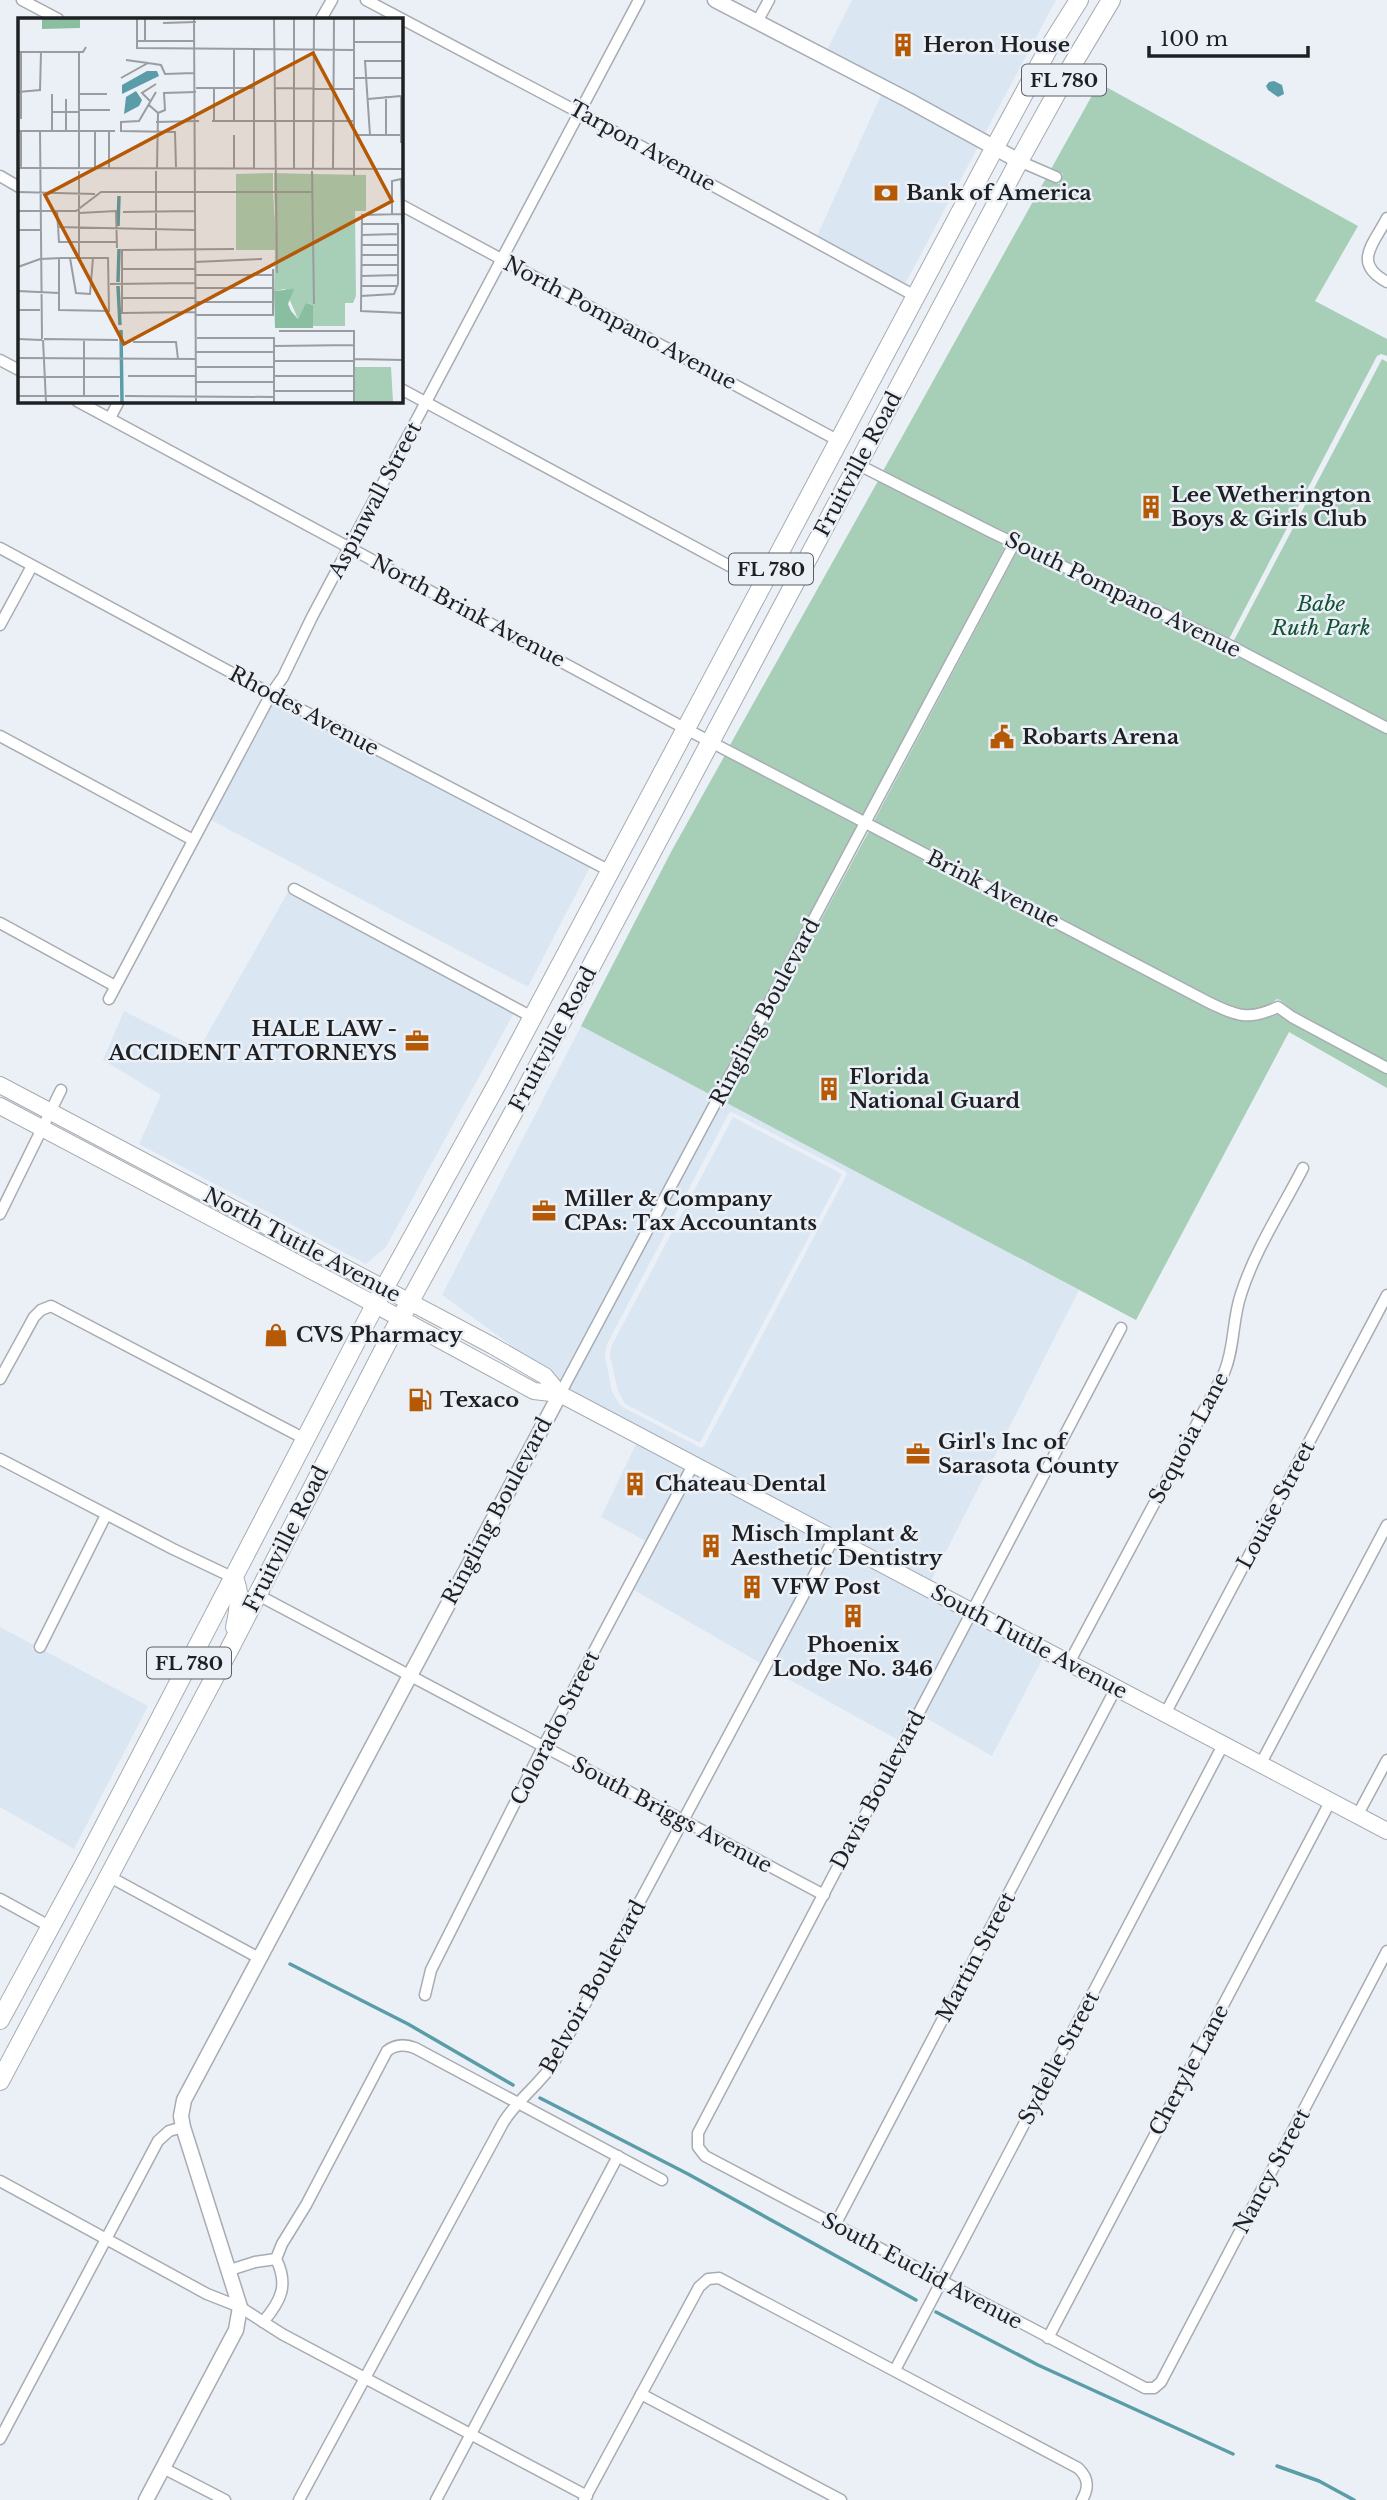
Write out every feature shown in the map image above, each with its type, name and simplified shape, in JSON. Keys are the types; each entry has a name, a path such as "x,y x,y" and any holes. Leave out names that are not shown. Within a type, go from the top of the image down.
{"main road":[{"name":"Fruitville Road","path":"0,2020 375,1305 687,729 995,147 1047,51 1079,0"},
{"name":"Fruitville Road","path":"0,2081 110,1877 411,1301 857,464 1019,161 1111,0"},
{"name":"North Tuttle Avenue","path":"0,1085 411,1301 545,1376 560,1394"},
{"name":"North Tuttle Avenue","path":"0,1107 534,1391 560,1394"},
{"name":"South Tuttle Avenue","path":"560,1394 1387,1831"},
{"path":"230,1648 239,1608 239,1589 234,1578"}],"street":[{"path":"22,0 56,18"},
{"path":"322,18 332,0"},
{"name":"Tarpon Avenue","path":"366,0 400,18"},
{"name":"Aspinwall Street","path":"109,999 271,694 283,677 312,617 639,0"},
{"path":"715,0 1019,161 1056,177"},
{"path":"757,22 769,0"},
{"name":"Tarpon Avenue","path":"402,19 915,296"},
{"path":"0,176 18,186"},
{"name":"North Pompano Avenue","path":"402,206 839,441"},
{"path":"1387,218 1370,251 1368,266 1373,273 1387,282"},
{"path":"0,360 18,369"},
{"path":"402,390 763,584"},
{"name":"North Brink Avenue","path":"79,402 711,742"},
{"path":"110,418 118,402"},
{"name":"South Pompano Avenue","path":"857,464 1231,646 1387,728"},
{"name":"Ringling Boulevard","path":"240,2307 183,2127 181,2116 184,2100 1015,542"},
{"name":"Rhodes Avenue","path":"0,548 610,872"},
{"path":"0,625 32,566"},
{"path":"0,736 194,840"},
{"name":"Brink Avenue","path":"711,742 1220,1008 1249,1016 1263,1014 1278,1007 1387,1068"},
{"path":"294,889 532,1017"},
{"path":"0,923 115,986"},
{"path":"0,1214 61,1090"},
{"name":"Sequoia Lane","path":"1069,1663 1224,1373 1231,1353 1236,1313 1244,1284 1303,1168"},
{"name":"Louise Street","path":"1165,1714 1387,1295"},
{"path":"0,1379 34,1317 44,1308 51,1307 305,1439"},
{"name":"Davis Boulevard","path":"696,2142 698,2133 1121,1328"},
{"path":"0,1459 234,1578"},
{"name":"Colorado Street","path":"425,1995 431,1970 543,1747 693,1465"},
{"path":"40,1647 106,1515"},
{"path":"1259,1765 1387,1525"},
{"name":"Belvoir Boulevard","path":"299,2500 503,2123 553,2064 834,1538"},
{"name":"South Briggs Avenue","path":"258,1595 824,1895"},
{"name":"Martin Street","path":"835,2225 1116,1688"},
{"name":"Sydelle Street","path":"895,2370 1223,1745"},
{"path":"1357,1816 1387,1760"},
{"name":"Cheryle Lane","path":"1048,2338 1330,1802"},
{"path":"110,1877 259,1958"},
{"path":"0,1899 51,1927"},
{"name":"Nancy Street","path":"1154,2388 1161,2382 1387,1951"},
{"path":"263,2322 275,2308 282,2293 284,2274 276,2259 282,2244 306,2205 387,2051 393,2047 402,2045 415,2048 662,2180"},
{"path":"0,2439 158,2141 169,2132 183,2127"},
{"name":"South Euclid Avenue","path":"696,2142 705,2156 1144,2388 1154,2388"},
{"path":"436,2500 618,2156"},
{"path":"0,2181 207,2294 240,2307 586,2498 699,2287 712,2278 726,2280 1079,2468 1086,2478 1087,2487 1082,2500"},
{"path":"230,2270 276,2259"},
{"path":"146,2500 236,2330 240,2307"},
{"path":"641,2394 841,2500"},
{"path":"163,2468 225,2500"}],"shaded area":[{"path":"852,0 1056,0 984,135 827,50"},
{"path":"882,93 979,145 905,284 817,236"},
{"path":"274,702 590,867 528,987 211,820"},
{"path":"288,892 514,1013 386,1247 366,1264 139,1144 161,1095 103,1060 124,1011 199,1049"},
{"path":"581,1026 713,1096 558,1383 538,1365 442,1295"},
{"path":"723,1101 1079,1290 930,1583 568,1392","holes":["732,1112 847,1174 704,1446 701,1448 621,1406 612,1392 605,1356 607,1344 729,1113"]},
{"path":"733,1117 842,1174 700,1443 625,1404 618,1391 610,1356 611,1347"},
{"path":"637,1442 685,1467 646,1541 601,1517"},
{"path":"696,1473 826,1540 760,1663 634,1590"},
{"path":"837,1546 964,1613 898,1740 770,1669"},
{"path":"974,1619 1044,1656 992,1756 924,1717"},
{"path":"0,1627 34,1645 32,1649 42,1654 45,1651 148,1706 74,1849 0,1807"}],"green space":[{"path":"1099,83 1358,226 1315,301 1387,339 1387,356 1377,356 1229,639 995,528 883,471 1046,178 1059,184 1063,174 1051,169"},
{"name":"Babe Ruth Park","path":"1382,359 1387,362 1387,728 1231,646"},
{"path":"878,481 1006,545 863,816 730,745"},
{"path":"1018,550 1229,651 1387,734 1387,1062 1295,1012 1280,1000 1251,1010 1223,1003 874,821"},
{"path":"725,755 858,825 713,1096 581,1026 671,852"},
{"path":"869,831 1218,1013 1248,1021 1278,1014 1387,1074 1387,1088 1289,1032 1136,1320 723,1101"}],"water":[{"path":"1269,82 1282,85 1284,94 1278,97 1268,90 1266,86"}],"waterway":[{"path":"290,1964 408,2024 513,2085"},
{"path":"540,2098 688,2174 916,2300"},
{"path":"936,2312 1038,2365 1233,2454"},
{"path":"1277,2466 1319,2481 1354,2500"}],"place":[{"name":"Heron House","path":"903,45"},
{"name":"Bank of America","path":"886,193"},
{"name":"Lee Wetherington Boys & Girls Club","path":"1151,507"},
{"name":"Robarts Arena","path":"1002,737"},
{"name":"HALE LAW - ACCIDENT ATTORNEYS","path":"417,1041"},
{"name":"Florida National Guard","path":"829,1089"},
{"name":"Miller & Company CPAs: Tax Accountants","path":"544,1211"},
{"name":"CVS Pharmacy","path":"276,1335"},
{"name":"Texaco","path":"420,1400"},
{"name":"Girl's Inc of Sarasota County","path":"918,1454"},
{"name":"Chateau Dental","path":"635,1484"},
{"name":"Misch Implant & Aesthetic Dentistry","path":"711,1546"},
{"name":"VFW Post","path":"752,1587"},
{"name":"Phoenix Lodge No. 346","path":"853,1616"}]}
